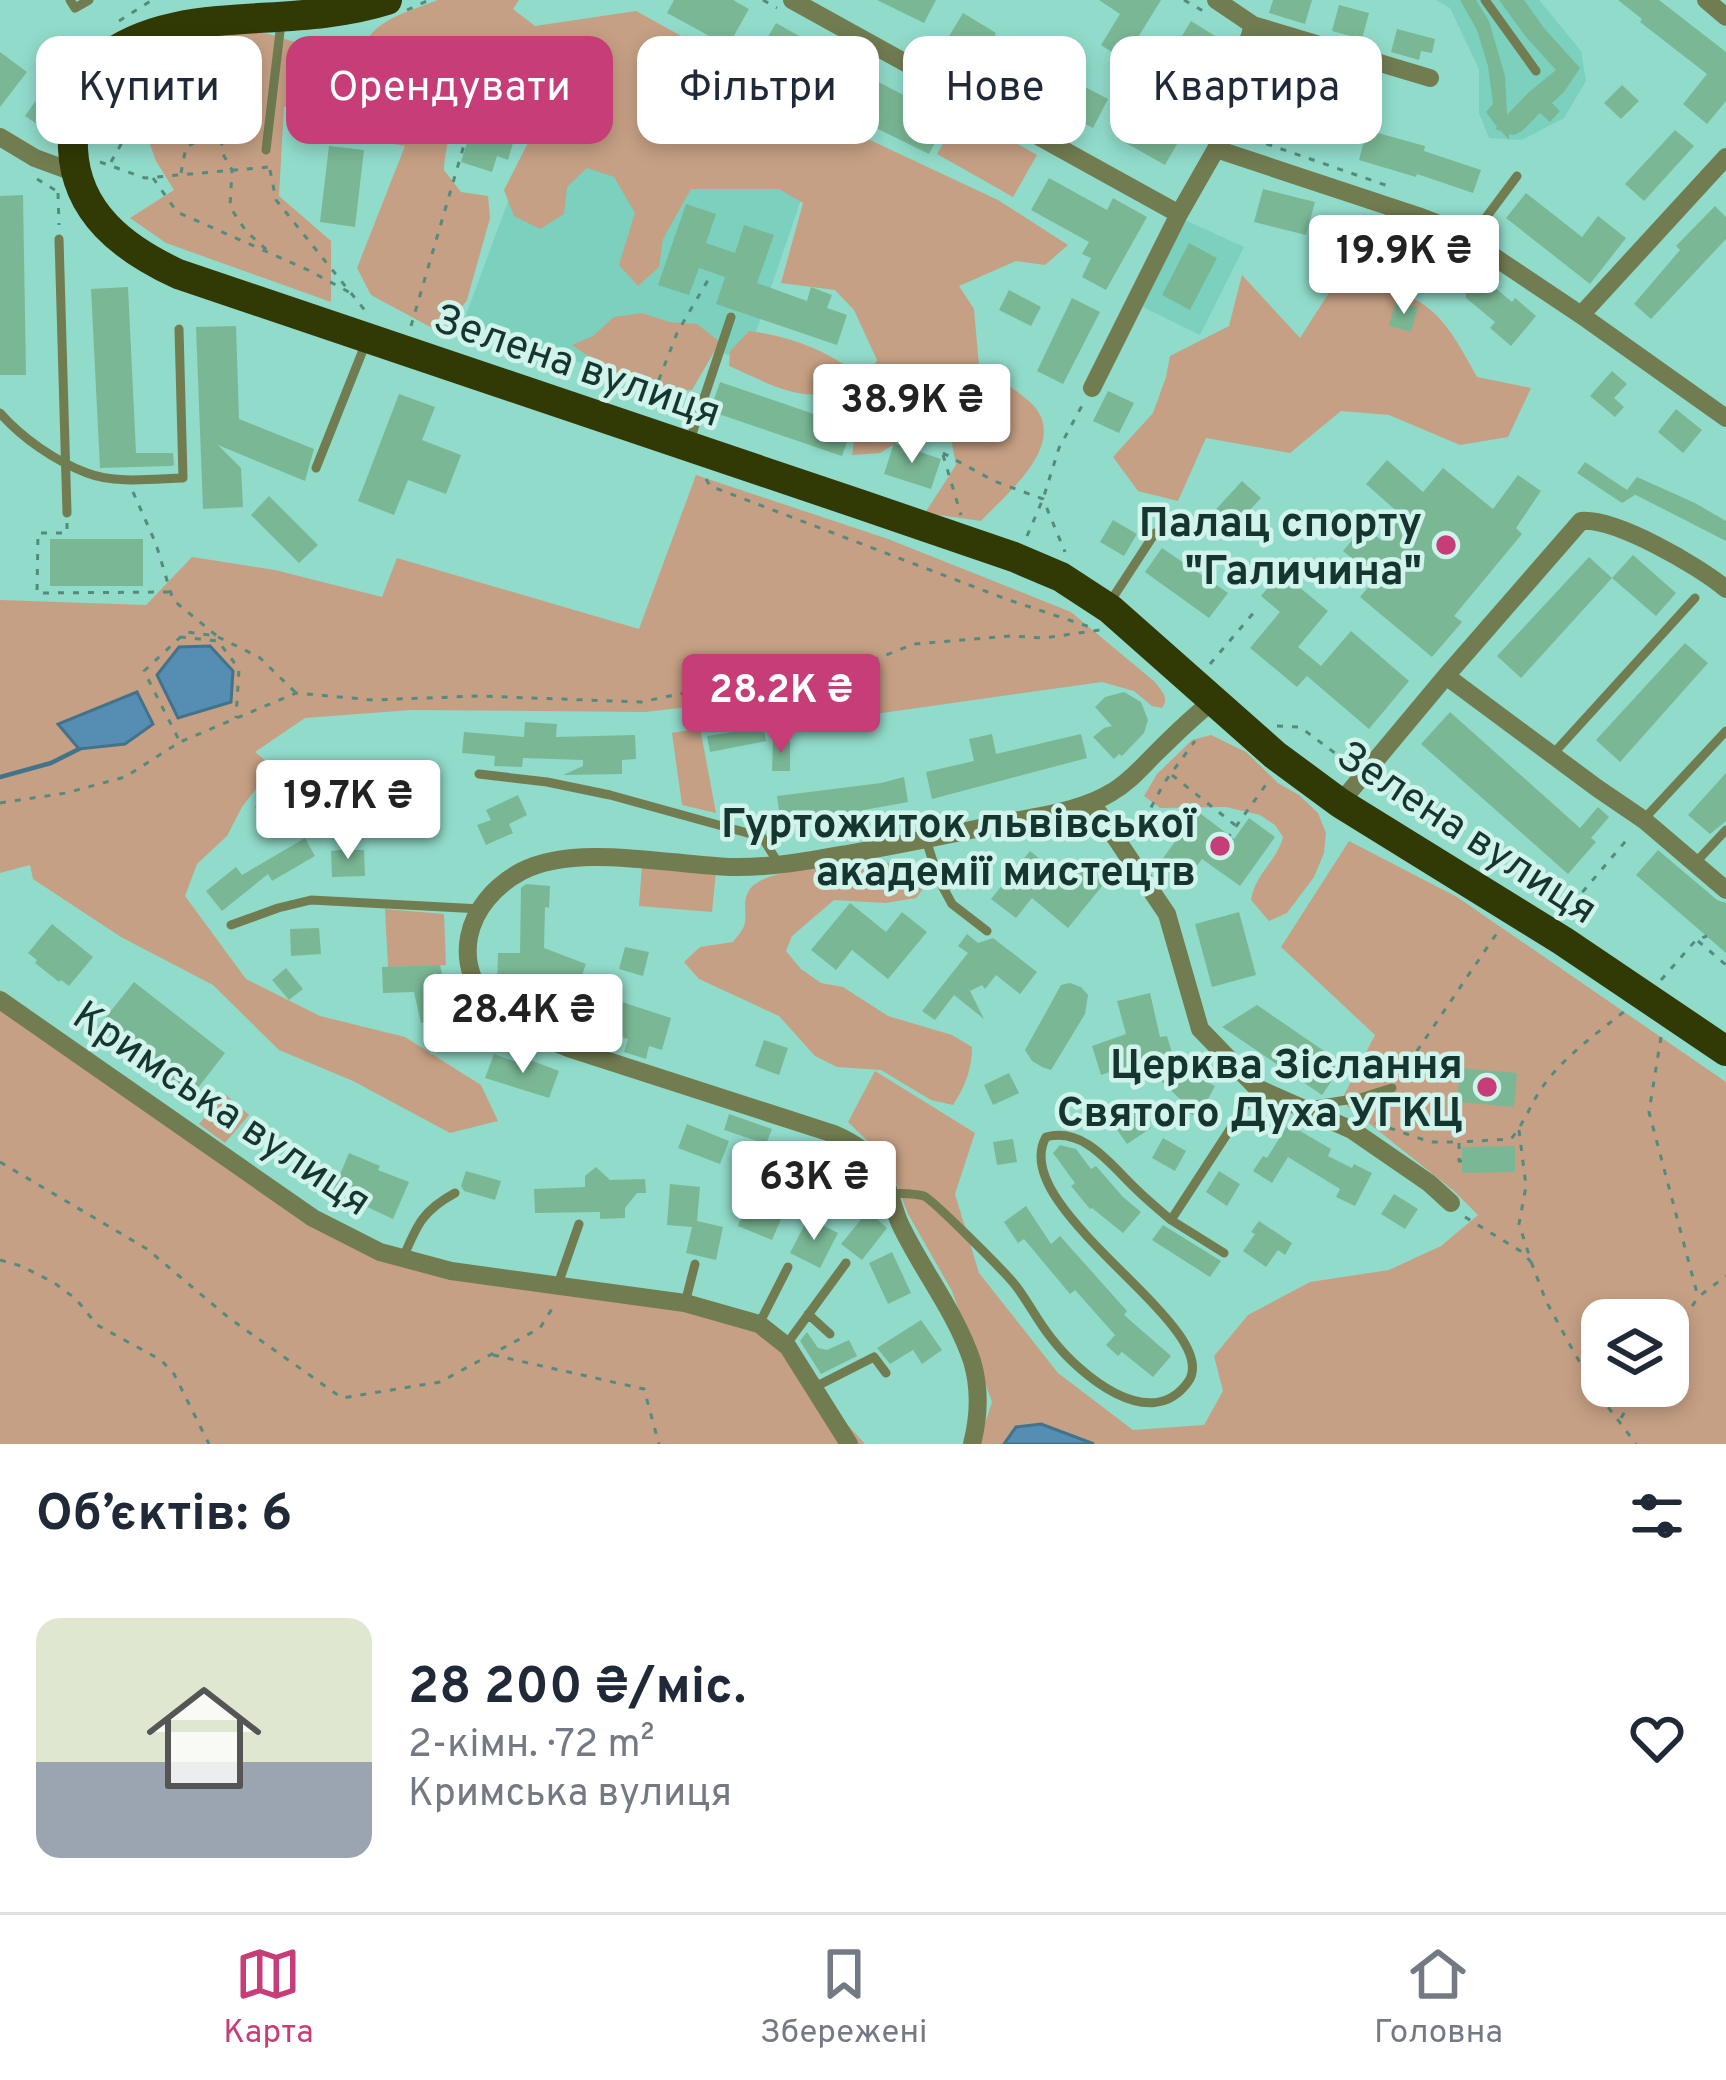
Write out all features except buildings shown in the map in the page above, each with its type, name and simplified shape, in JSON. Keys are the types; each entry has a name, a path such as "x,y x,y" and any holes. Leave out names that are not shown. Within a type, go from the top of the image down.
{"main road":[{"path":"76,175 74,136 92,72 133,25 161,10 238,0 321,10 390,8"},
{"name":"Зелена вулиця","path":"76,175 101,223 147,259 178,274 367,325 694,456 1014,557 1060,578 1107,606 1208,715 1726,1051"}],"street":[{"path":"792,0 1178,214"},
{"path":"1706,0 1726,16"},
{"path":"1210,6 1253,25 1430,78"},
{"path":"1092,388 1178,214 1216,149 1253,25"},
{"path":"0,137 76,175"},
{"path":"1216,149 1454,230 1726,418"},
{"path":"1581,315 1721,170"},
{"path":"1340,803 1581,521 1593,520 1647,540 1726,589"},
{"path":"1446,676 1644,820 1726,890"},
{"path":"972,1444 978,1395 973,1364 958,1326 900,1225 878,1167 855,1144 834,1133 533,1034 502,1016 481,994 470,973 469,932 481,909 522,872 573,859 610,856 730,867 780,866 1092,803 1130,780 1152,751 1208,715"},
{"path":"1092,803 1167,914 1200,1029 1257,1088 1352,1130 1451,1202"},
{"name":"Кримська вулиця","path":"0,1000 313,1218 380,1252 451,1271 685,1303 759,1324 786,1345 848,1444"}],"lane":[{"path":"70,0 75,8 89,0"},
{"path":"1485,0 1536,71"},
{"path":"266,150 280,41 274,3"},
{"path":"1469,240 1517,176"},
{"path":"59,238 67,513"},
{"path":"694,456 731,317"},
{"path":"316,468 367,325"},
{"path":"0,412 22,435 89,475 183,478 178,329"},
{"path":"1107,606 1155,532"},
{"path":"1552,755 1695,598"},
{"path":"1644,820 1726,730"},
{"path":"479,774 610,795 762,837 780,866"},
{"path":"1696,862 1726,830"},
{"path":"926,840 952,904 987,931"},
{"path":"231,925 311,900 481,909"},
{"path":"1171,1220 1257,1088"},
{"path":"1303,1107 1392,1088"},
{"path":"888,1192 927,1197 1014,1283 1074,1364 1113,1393 1147,1403 1175,1395 1194,1369 1193,1358 1171,1324 1051,1192 1041,1165 1040,1147 1046,1137 1067,1135 1089,1145 1171,1220 1224,1253"},
{"path":"403,1258 430,1206 455,1193"},
{"path":"561,1287 579,1224"},
{"path":"786,1345 846,1263"},
{"path":"685,1303 695,1264"},
{"path":"759,1324 788,1268"},
{"path":"808,1314 830,1334"},
{"path":"813,1388 874,1357 886,1373"}],"path":[{"path":"390,8 429,0"},
{"path":"1184,0 1210,6"},
{"path":"110,166 158,79 186,60 258,41 280,41"},
{"path":"262,102 273,98"},
{"path":"181,175 181,160 192,144"},
{"path":"222,144 232,170 230,207 246,231 272,255"},
{"path":"410,330 464,144"},
{"path":"59,238 76,175 110,166 146,178 269,167 276,200 350,292 367,325"},
{"path":"153,178 178,212 350,292"},
{"path":"648,410 677,333 708,280"},
{"path":"1026,538 1059,448 1092,388"},
{"path":"961,516 943,453 994,481 1043,499 1068,559"},
{"path":"0,803 66,794 125,777 180,742 296,693 373,700 478,696 641,702 863,664 914,644 1044,638 1101,630 963,583 710,485 694,456"},
{"path":"128,479 173,600 217,636 259,657 296,693"},
{"path":"67,513 67,532 38,533 37,593 171,592"},
{"path":"1205,670 1256,610"},
{"path":"180,742 144,670 187,632 217,636"},
{"path":"178,637 218,641 239,669 236,719"},
{"path":"1122,848 1136,836 1208,715"},
{"path":"1261,724 1300,728 1355,768"},
{"path":"1227,839 1278,767"},
{"path":"1171,774 1237,826"},
{"path":"1374,780 1539,879 1527,902"},
{"path":"1558,922 1644,820"},
{"path":"1392,1088 1505,921"},
{"path":"1652,990 1696,940 1706,936"},
{"path":"1696,940 1726,965"},
{"path":"1366,1119 1430,1142 1511,1139 1540,1090 1574,1052 1629,1007"},
{"path":"1664,1023 1648,1112 1698,1297"},
{"path":"1519,1130 1526,1186 1519,1224 1532,1264 1546,1301 1596,1391 1636,1444"},
{"path":"1459,1142 1462,1161"},
{"path":"0,1162 147,1249 229,1318 342,1398 440,1382 540,1328 561,1287"},
{"path":"1451,1202 1532,1264"},
{"path":"0,1260 52,1282 76,1299 97,1325 161,1360 174,1374 209,1444"},
{"path":"1689,1311 1698,1297 1726,1276"},
{"path":"491,1354 644,1389 659,1444"},
{"path":"1620,1420 1628,1407"}],"shaded area":[{"path":"438,0 519,0 513,9 535,26 636,11 681,36 637,36 637,144 878,144 998,200 1068,245 1045,265 1016,261 959,286 974,309 979,366 1033,405 1042,420 1044,436 1030,468 981,521 925,513 956,465 951,438 928,423 880,453 852,455 856,427 843,402 865,385 877,360 854,310 835,290 781,283 803,203 779,189 691,189 663,239 659,267 638,286 619,265 635,213 614,177 587,168 567,187 564,214 540,229 514,216 504,190 527,144 613,144 613,36 370,36 398,15"},
{"path":"1436,0 1539,0 1581,51 1586,81 1564,118 1522,140 1489,138 1479,113 1479,69 1450,8"},
{"path":"225,27 286,39 279,196 331,241 331,302 166,243 130,218 174,190 150,144 262,144 262,36 186,36"},
{"path":"613,104 637,112 637,144 727,144 810,173 746,361 684,340 664,391 463,323 519,172 553,144 613,144"},
{"path":"394,144 448,144 444,170 461,192 488,196 490,218 467,300 450,323 434,329 371,295 357,268 405,146"},
{"path":"943,144 1018,144 1037,155 1013,197 937,154"},
{"path":"1185,220 1244,247 1200,335 1143,307"},
{"path":"1341,274 1423,304 1446,326 1477,377 1531,388 1508,437 1460,445 1389,415 1341,411 1290,453 1206,438 1178,501 1138,491 1113,457 1153,413 1170,356 1229,326 1242,275 1300,338"},
{"path":"642,313 697,324 720,342 692,390 655,388 604,367 572,345 593,336 614,317"},
{"path":"749,331 805,345 855,372 836,390 820,394 780,388 729,366 730,351"},
{"path":"696,475 888,539 1071,612 1155,682 1164,694 1164,704 1162,708 1152,706 1134,691 1102,682 804,724 796,695 645,712 411,710 305,718 255,752 273,767 242,807 227,836 197,864 185,896 246,979 320,1016 405,1037 481,1085 498,1121 450,1133 353,1081 279,1050 213,985 121,937 33,879 30,865 0,873 0,600 146,605 192,557 275,570 382,597 397,558 639,629"},
{"path":"700,728 716,813 682,805 672,733"},
{"path":"1211,735 1246,752 1278,783 1299,795 1318,813 1326,833 1314,877 1287,913 1269,921 1251,900 1283,837 1275,825 1260,815 1226,807 1160,808 1144,796 1157,774 1192,740"},
{"path":"1349,841 1457,897 1726,1082 1726,1444 978,1444 992,1402 952,1291 908,1214 888,1161 848,1122 875,1071 975,1133 955,1194 979,1273 1058,1373 1133,1430 1204,1425 1223,1391 1214,1356 1248,1315 1310,1282 1389,1270 1441,1246 1478,1215 1341,1101 1375,1035 1281,947"},
{"path":"904,863 919,876 923,889 916,898 885,903 834,900 792,936 786,951 821,983 843,987 888,1016 952,1035 972,1047 967,1078 953,1105 931,1100 881,1070 837,1067 815,1056 779,1016 699,979 684,962 700,947 733,942 744,926 747,894 760,881 791,872"},
{"path":"642,865 716,872 712,912 639,906"},
{"path":"385,909 444,914 446,965 388,967"},
{"path":"0,990 312,1212 383,1249 454,1266 745,1314 785,1333 865,1444 0,1444"},
{"path":"225,1094 249,1115 225,1143 199,1124"}],"water":[{"path":"210,646 233,671 231,702 178,718 157,675 179,647"},
{"path":"137,692 153,724 125,744 79,749 58,724"},
{"path":"1041,1424 1094,1444 1004,1444 1016,1427"}],"waterway":[{"path":"0,777 51,763 79,749"}],"place":[{"name":"Палац спорту \"Галичина\"","path":"1446,545"},
{"name":"Гуртожиток львівської академії мистецтв","path":"1220,846"},
{"name":"Церква Зіслання Святого Духа УГКЦ","path":"1487,1087"}]}
